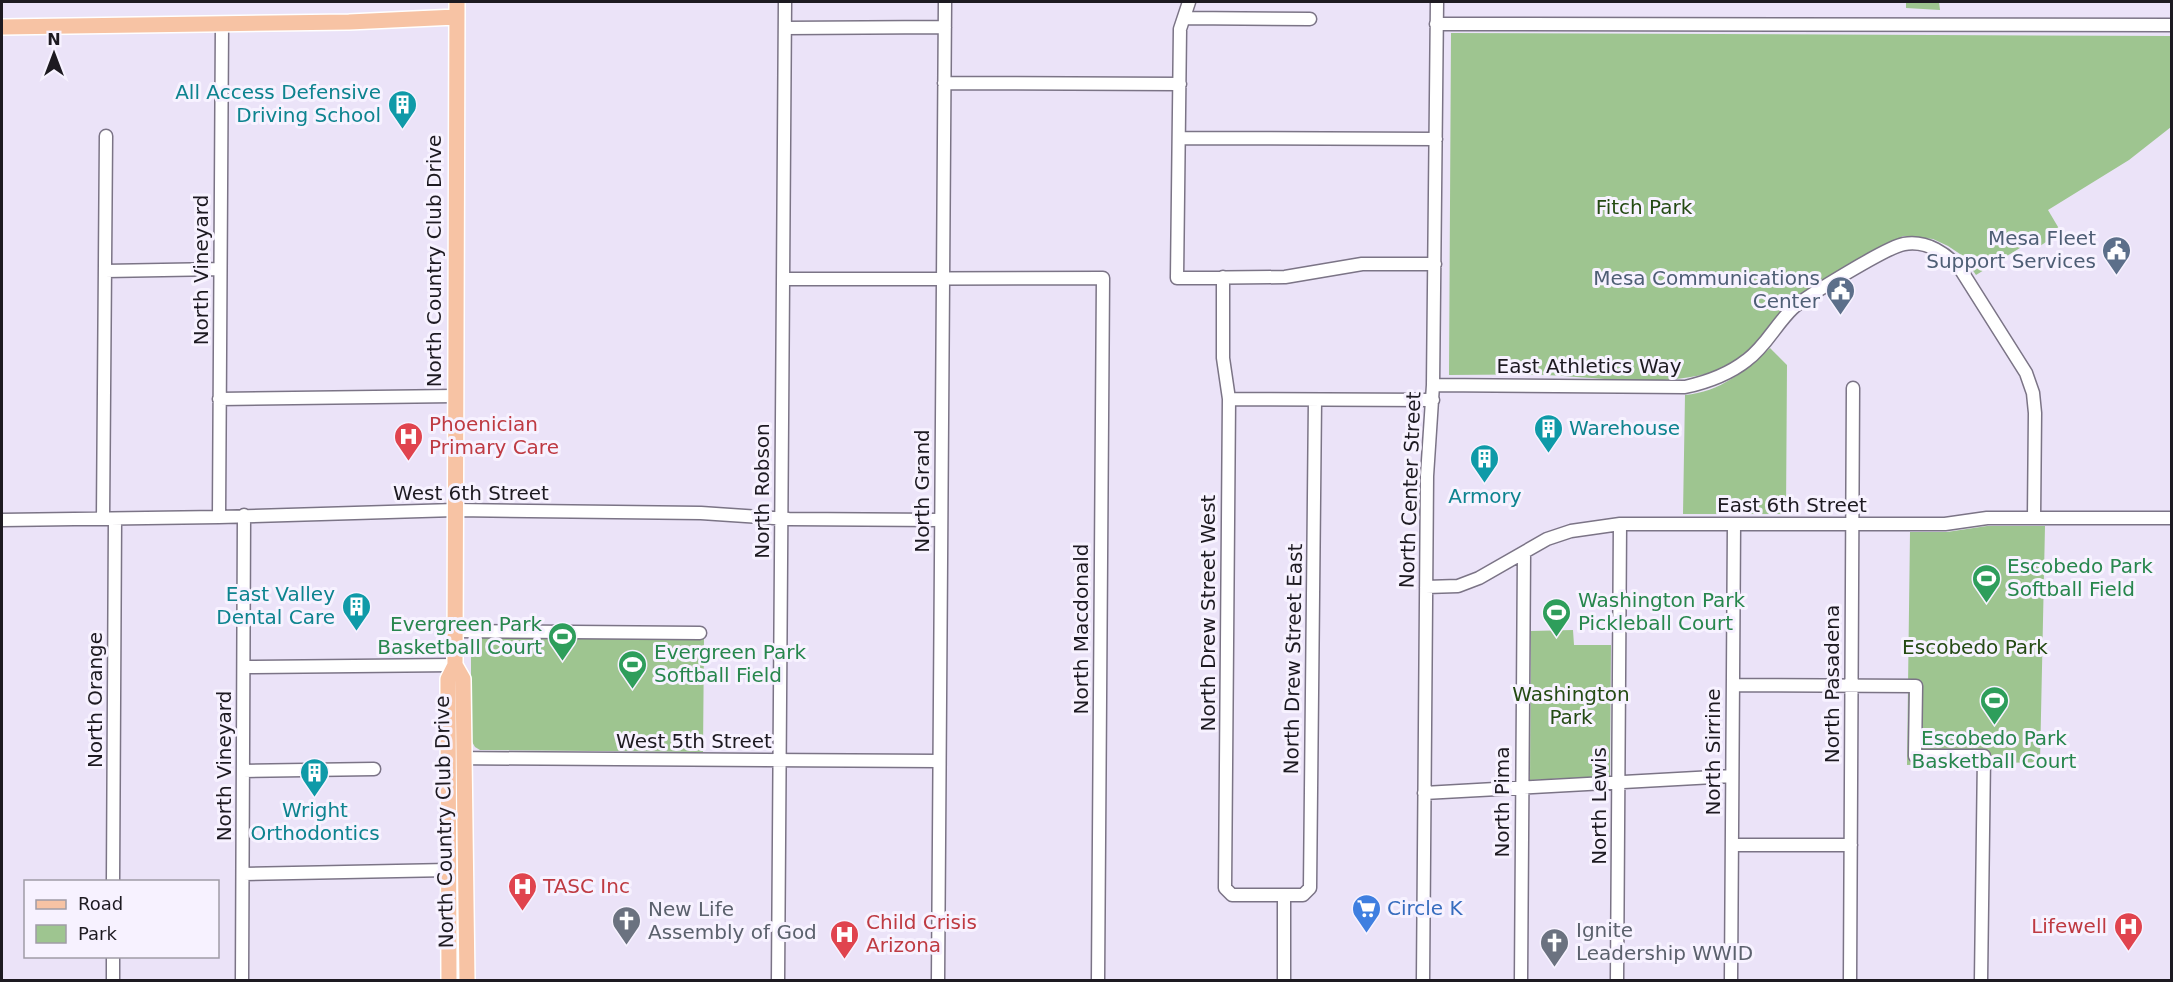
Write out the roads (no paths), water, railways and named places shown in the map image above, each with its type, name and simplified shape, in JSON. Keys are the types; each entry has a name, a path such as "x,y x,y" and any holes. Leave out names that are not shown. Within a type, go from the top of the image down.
{"main road":[{"path":"2,27 349,22 457,9"},
{"name":"North Country Club Drive","path":"448,981 448,679 455,665 454,396 457,9"},
{"name":"North Country Club Drive","path":"455,665 463,679 467,981"}],"street":[{"name":"North Robson","path":"778,981 785,2"},
{"name":"North Grand","path":"938,981 945,2"},
{"path":"1189,2 1180,29 1177,278 1286,277 1362,264 1435,264"},
{"name":"North Center Street","path":"1423,981 1426,587 1428,476 1433,400 1437,2"},
{"path":"1184,18 1310,19"},
{"name":"North Vineyard","path":"219,517 222,23"},
{"path":"1436,24 2172,25"},
{"path":"785,27 945,27"},
{"path":"944,83 1180,84"},
{"name":"North Orange","path":"106,136 105,271 113,880"},
{"path":"1179,138 1436,139"},
{"name":"East Athletics Way","path":"1433,385 1685,387 1703,383 1730,373 1750,358 1792,309 1807,298 1904,244 1929,247 1950,258 1960,270 2026,373 2033,393 2035,413 2034,518"},
{"path":"105,271 220,270"},
{"name":"North Macdonald","path":"943,279 1104,278 1098,981"},
{"name":"North Drew Street West","path":"1223,278 1223,358 1229,399 1225,888 1232,895 1284,895"},
{"path":"783,279 943,279"},
{"name":"North Pasadena","path":"1850,981 1853,388"},
{"path":"219,399 454,396"},
{"path":"1229,399 1433,400"},
{"name":"North Drew Street East","path":"1284,895 1303,895 1310,888 1315,400"},
{"name":"West 6th Street","path":"2,520 455,510 701,513 781,518 941,520"},
{"name":"North Vineyard","path":"242,981 244,515"},
{"name":"East 6th Street","path":"1426,587 1458,586 1479,578 1547,539 1571,531 1620,524 1945,524 1987,518 2172,518"},
{"name":"North Lewis","path":"1617,981 1620,524"},
{"name":"North Sirrine","path":"1731,981 1734,524"},
{"name":"North Pima","path":"1521,981 1524,553"},
{"path":"455,630 700,633"},
{"path":"244,667 455,665"},
{"path":"1733,684 1916,686 1915,756 1984,756 1981,981"},
{"name":"West 5th Street","path":"448,758 939,761"},
{"path":"243,771 374,769"},
{"path":"1424,793 1732,776"},
{"path":"1732,845 1851,845"},
{"path":"243,874 449,870"},
{"path":"1284,895 1284,981"},
{"path":"113,958 113,981"}],"place":[{"name":"All Access Defensive Driving School","path":"402,130"},
{"name":"Mesa Fleet Support Services","path":"2117,276"},
{"name":"Mesa Communications Center","path":"1841,316"},
{"name":"Warehouse","path":"1548,454"},
{"name":"Phoenician Primary Care","path":"408,462"},
{"name":"Armory","path":"1485,484"},
{"name":"Escobedo Park Softball Field","path":"1986,604"},
{"name":"East Valley Dental Care","path":"356,632"},
{"name":"Washington Park Pickleball Court","path":"1557,638"},
{"name":"Evergreen Park Basketball Court","path":"563,662"},
{"name":"Evergreen Park Softball Field","path":"633,690"},
{"name":"Escobedo Park Basketball Court","path":"1994,726"},
{"name":"Wright Orthodontics","path":"315,798"},
{"name":"TASC Inc","path":"522,912"},
{"name":"Circle K","path":"1366,934"},
{"name":"New Life Assembly of God","path":"627,946"},
{"name":"Lifewell","path":"2128,952"},
{"name":"Child Crisis Arizona","path":"845,960"},
{"name":"Ignite Leadership WWID","path":"1555,968"}],"park label":[{"name":"Fitch Park","path":"1644,207"},
{"name":"Escobedo Park","path":"1975,647"},
{"name":"Washington Park","path":"1571,706"}]}
